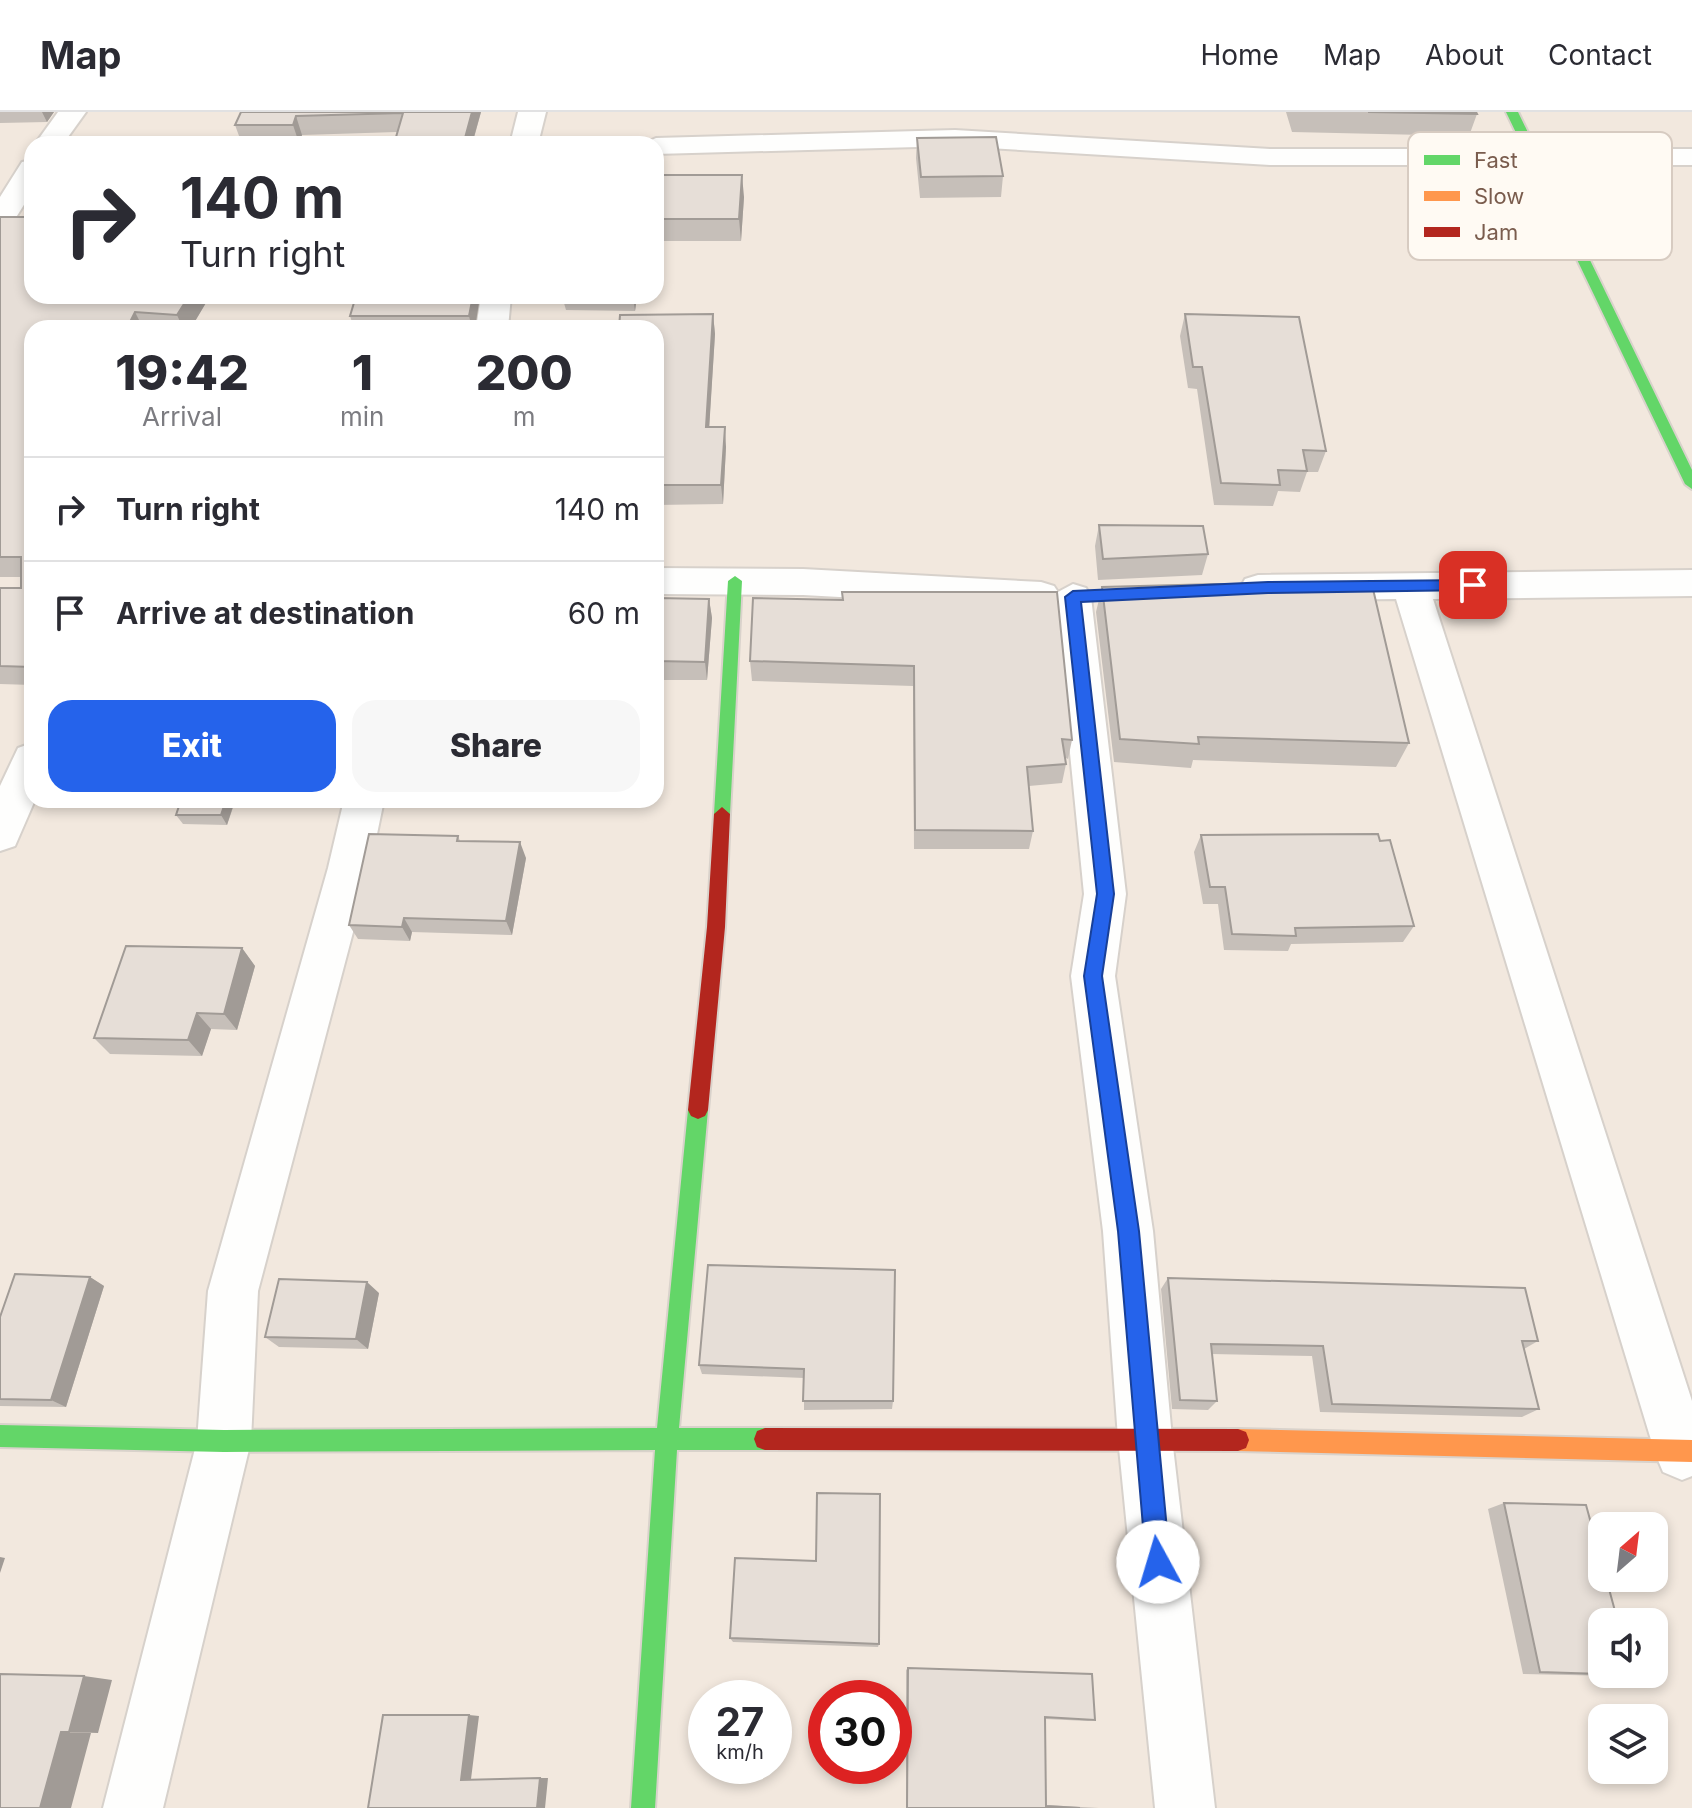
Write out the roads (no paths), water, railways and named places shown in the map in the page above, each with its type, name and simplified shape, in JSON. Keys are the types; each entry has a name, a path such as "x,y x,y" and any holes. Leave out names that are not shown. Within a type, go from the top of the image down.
{"street":[{"path":"55,136 72,112"},
{"path":"526,136 532,112"},
{"path":"1512,112 1522,132"},
{"path":"664,146 955,138 1270,157 1408,158"},
{"path":"1672,157 1692,157"},
{"path":"0,221 24,181"},
{"path":"1583,260 1692,484"},
{"path":"664,581 735,581 1088,596 1105,894 1093,976 1128,1231 1145,1438 1185,1808"},
{"path":"643,1808 667,1438 716,927 735,581"},
{"path":"1223,590 1692,583"},
{"path":"0,1436 224,1441 1145,1438 1687,1452 1410,586"},
{"path":"0,834 24,778"},
{"path":"133,1808 224,1441 233,1291 349,868 362,808"}]}
